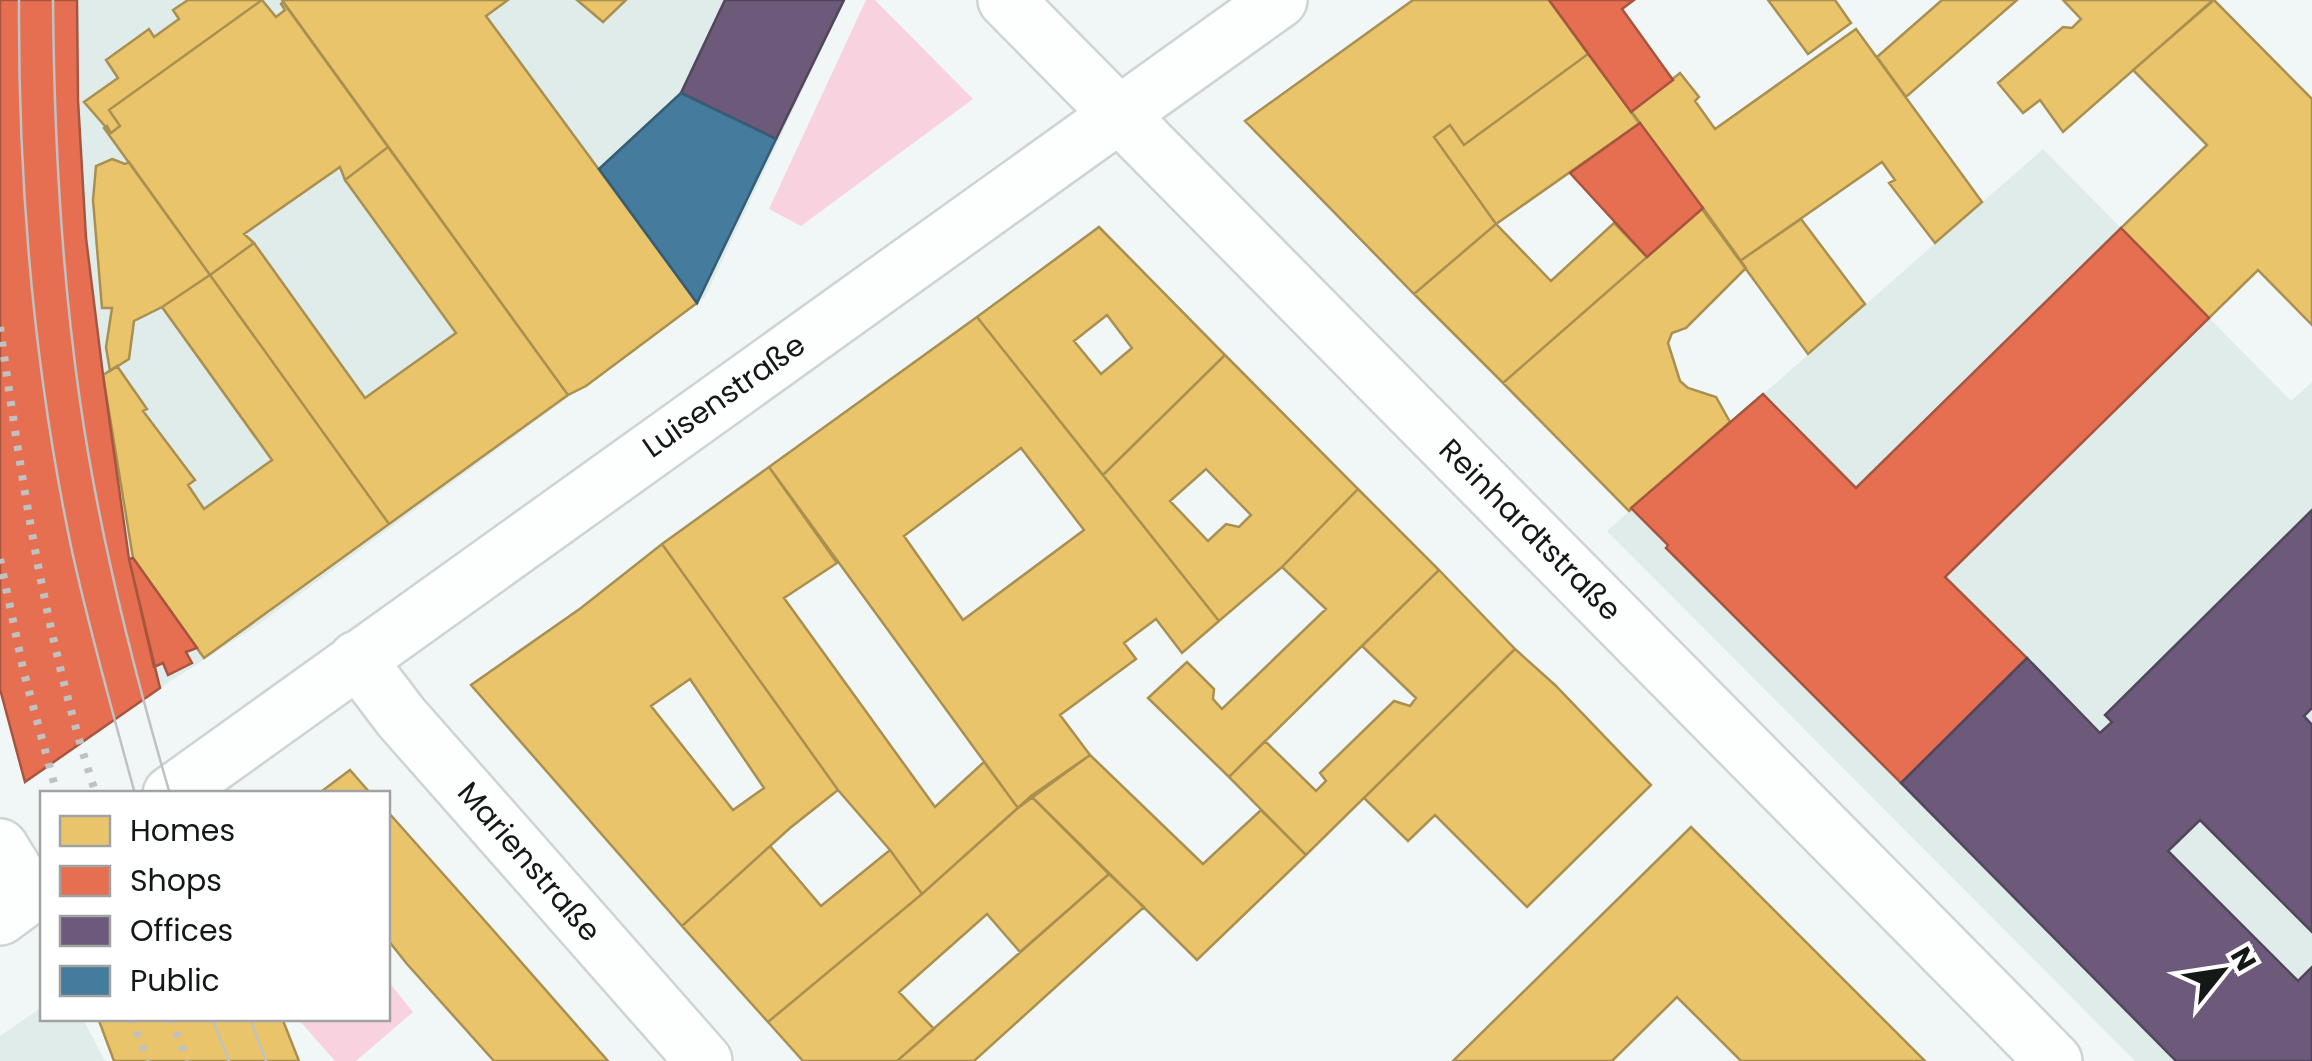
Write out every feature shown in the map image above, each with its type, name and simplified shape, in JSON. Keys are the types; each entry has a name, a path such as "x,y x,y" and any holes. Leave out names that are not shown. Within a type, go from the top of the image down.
{"street":[{"name":"Reinhardtstraße","path":"1006,0 2054,1061"},
{"name":"Luisenstraße","path":"175,791 1279,0"},
{"name":"Marienstraße","path":"357,658 401,717 704,1061"},
{"path":"0,847 24,899"}],"shaded area":[{"path":"77,0 845,0 705,297 255,627 160,688 129,559 86,238"},
{"path":"866,0 875,0 973,99 801,226 769,209"},
{"path":"2043,149 2291,401 2312,382 2312,1061 2135,1061 1607,531"},
{"path":"390,983 413,1012 356,1061 335,1061 300,1021 390,1021"},
{"path":"40,1008 40,1021 84,1021 105,1061 0,1061 0,1036"}],"building: Homes":[{"path":"188,0 262,0 109,110 120,126 111,133 84,102 118,78 106,60 149,29 154,37 179,19 173,10"},
{"path":"262,0 276,17 285,10 283,2 388,147 345,180 340,167 244,234 254,243 210,275 104,128 107,126 111,133 120,126 109,110"},
{"path":"282,0 508,0 486,16 697,303 586,386 568,395"},
{"path":"577,0 626,0 603,22"},
{"path":"1413,0 1549,0 1588,54 1464,145 1450,125 1434,137 1496,224 1414,294 1245,121"},
{"path":"1768,0 1835,0 1851,23 1808,54"},
{"path":"1942,0 2017,0 1906,97 1877,57"},
{"path":"2063,0 2213,0 2063,132 2040,100 2023,113 1998,83 2063,27 2072,28 2081,19"},
{"path":"2214,0 2312,99 2312,325 2258,270 2209,318 2121,228 2207,145 2133,70"},
{"path":"1856,29 1982,202 1935,243 1889,183 1895,180 1882,162 1740,261 1631,112 1680,73 1699,97 1695,101 1715,129"},
{"path":"1588,54 1640,123 1496,224 1434,137 1450,125 1464,145"},
{"path":"388,147 568,395 389,524 210,275 254,243 365,398 456,333 345,180"},
{"path":"112,159 129,162 210,275 134,321 129,359 110,371 106,347 112,308 102,308 93,200 96,166"},
{"path":"1703,208 1746,268 1686,328 1672,333 1668,343 1680,381 1688,388 1716,397 1730,422 1629,511 1503,383"},
{"path":"1801,219 1865,304 1808,354 1740,261"},
{"path":"1614,223 1647,257 1503,383 1414,294 1496,224 1551,281"},
{"path":"1099,227 1225,355 1103,475 977,317","holes":["1107,315 1132,348 1101,374 1074,341"]},
{"path":"210,275 389,524 204,658 133,558 103,375 117,366 147,409 143,411 195,480 188,485 204,509 272,460 162,307"},
{"path":"977,317 1219,621 1182,653 1156,619 1124,643 1136,659 1060,715 1090,755 1018,808 769,467","holes":["1021,448 1084,530 963,620 904,536"]},
{"path":"1225,355 1358,489 1282,567 1219,621 1103,475","holes":["1206,469 1251,515 1239,527 1226,524 1208,541 1170,501"]},
{"path":"769,467 837,563 784,598 935,807 984,762 1018,808 922,894 838,790 662,544"},
{"path":"1358,489 1439,570 1229,777 1148,698 1187,662 1214,689 1213,699 1222,709 1326,609 1282,567"},
{"path":"662,544 838,790 682,926 471,685 581,608","holes":["690,679 764,788 733,810 651,706"]},
{"path":"1439,570 1515,649 1306,855 1229,777 1265,741 1316,791 1326,781 1320,773 1394,701 1410,706 1416,698 1362,646"},
{"path":"1515,649 1651,785 1527,907 1435,815 1408,841 1364,798"},
{"path":"1090,755 1203,864 1261,810 1306,855 1197,960 1031,796"},
{"path":"350,770 368,791 322,791"},
{"path":"1031,796 1109,874 1020,952 987,914 899,992 934,1029 897,1061 803,1061 768,1022 922,894"},
{"path":"390,814 608,1061 494,1061 390,943"},
{"path":"1691,827 1925,1061 1741,1061 1677,997 1612,1061 1453,1061"},
{"path":"770,846 821,906 890,850 922,894 768,1022 682,926"},
{"path":"1109,874 1144,907 974,1061 897,1061"},
{"path":"99,1021 283,1021 299,1061 114,1061"}],"building: Shops":[{"path":"0,0 77,0 86,238 129,559 160,688 25,782 0,689"},
{"path":"1549,0 1634,0 1622,9 1673,80 1631,112"},
{"path":"1640,123 1703,208 1647,257 1570,173"},
{"path":"2121,228 2209,318 1945,577 2027,658 1901,783 1666,548 1668,545 1631,508 1763,394 1856,488"},
{"path":"133,558 197,648 186,652 192,663 168,675 163,663 154,667 129,559"}],"building: Offices":[{"path":"725,0 844,0 776,139 681,93"},
{"path":"2312,510 2312,708 2304,716 2312,725 2312,932 2200,820 2168,851 2298,981 2312,967 2312,1061 2176,1061 1901,783 2027,658 2100,733 2112,722 2105,715"}],"building: Public":[{"path":"681,93 776,139 697,303 599,169"}],"tram line":[{"path":"19,0 25,208 48,415 79,582 134,791"},
{"path":"53,0 60,201 80,401 118,599 169,791"},
{"path":"213,1021 229,1061"},
{"path":"251,1021 266,1061"}],"railway":[{"path":"0,327 49,621 95,791"},
{"path":"0,559 24,673 56,791"},
{"path":"132,1021 148,1061"},
{"path":"172,1021 187,1061"}]}
